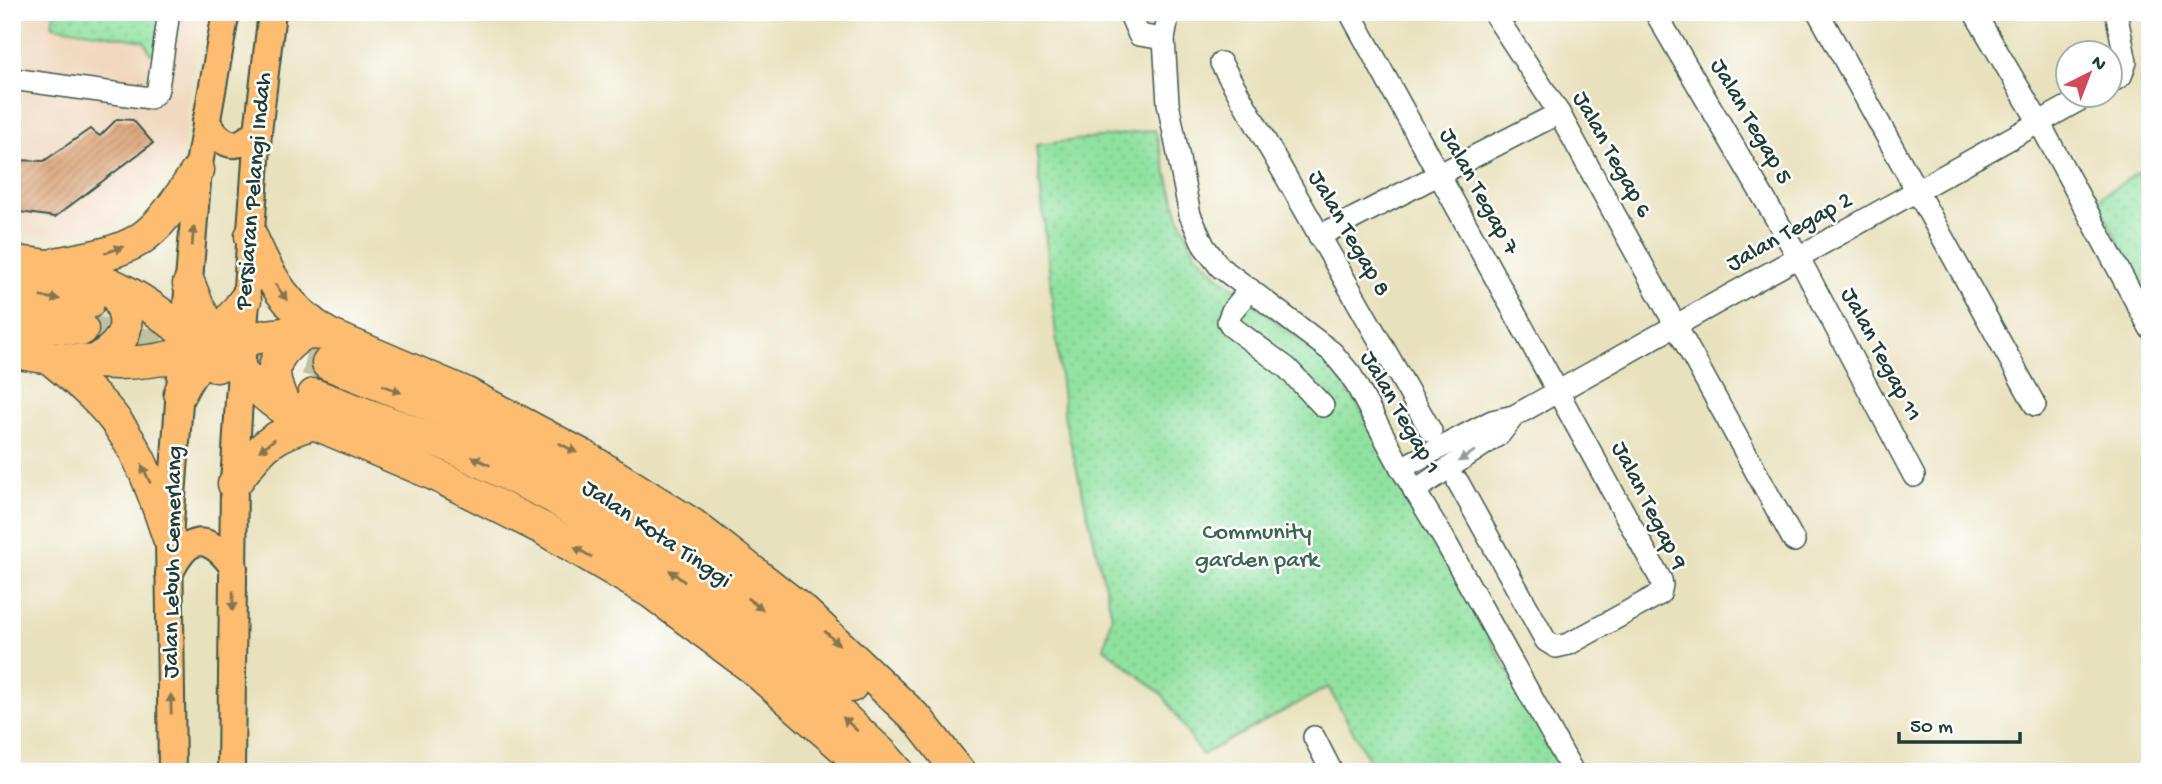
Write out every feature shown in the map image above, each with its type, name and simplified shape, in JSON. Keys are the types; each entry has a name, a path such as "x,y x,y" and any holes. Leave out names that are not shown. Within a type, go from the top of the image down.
{"highway":[{"path":"47,265 97,256 139,240 157,225 198,170"},
{"path":"251,236 276,287 306,320 320,343"},
{"path":"12,262 47,265 87,275 94,305"},
{"path":"189,284 215,354"},
{"path":"12,292 94,305 152,308 215,354 268,399 305,410"},
{"path":"180,393 190,374 215,354 233,317 245,300"},
{"path":"12,322 94,305 122,305 126,320 119,344 96,361"},
{"path":"12,352 50,358 142,363 215,354 291,332 465,393 585,457 693,525 804,612 919,721 959,772"},
{"path":"320,343 288,344 277,358 273,377 277,393 305,410 542,528 651,592 754,669 870,772"},
{"name":"Jalan Kota Tinggi","path":"320,343 570,476 678,545 786,627 906,735 940,772"},
{"path":"50,358 83,387 122,429 148,474 169,538"},
{"path":"234,484 256,453 289,430 305,410"},
{"name":"Jalan Kota Tinggi","path":"305,410 448,445 555,498 667,569 770,649 898,772"}],"main road":[{"name":"Persiaran Pelangi Indah","path":"189,284 198,170 226,12"},
{"name":"Persiaran Pelangi Indah","path":"245,300 258,132 272,12"},
{"path":"206,121 220,140 231,144 242,142 258,132"},
{"path":"215,354 234,484 230,772"},
{"name":"Jalan Lebuh Cemerlang","path":"172,772 169,538 180,393"},
{"path":"169,574 181,553 192,544 202,542 224,552 234,568"}],"street":[{"path":"12,79 150,98 158,88 169,12"},
{"path":"1129,12 1139,35 1165,22"},
{"name":"Jalan Tegap 6","path":"1493,12 1559,113 1794,541"},
{"name":"Jalan Tegap 5","path":"1655,12 1799,258"},
{"path":"1818,12 2035,405"},
{"path":"1974,12 2040,124 2150,328"},
{"path":"2116,12 2121,38"},
{"name":"Jalan Tegap 7","path":"1353,18 1558,391"},
{"name":"Jalan Tegap 1","path":"1165,22 1168,103 1191,215 1204,247 1220,267 1332,352 1351,375 1573,772"},
{"name":"Jalan Tegap 8","path":"1221,63 1431,431"},
{"name":"Jalan Tegap 2","path":"1401,468 1492,421 1514,416 2067,108"},
{"path":"1319,236 1559,113"},
{"name":"Jalan Tegap 11","path":"1799,258 1914,476"},
{"path":"1250,289 1231,311 1228,321 1232,327 1287,368 1322,406"},
{"name":"Jalan Tegap 9","path":"1458,482 1546,641 1556,647 1569,644 1660,594 1661,580 1558,391"},
{"name":"Jalan Tegap 2","path":"1414,491 1500,434 1514,416"},
{"path":"1314,737 1332,772"}],"shaded area":[{"path":"12,12 200,12 183,145 158,183 106,228 58,237 12,232"}],"green space":[{"path":"54,12 163,12 157,54 151,54 144,41 52,26"},
{"name":"Community garden park","path":"1155,130 1178,214 1195,252 1219,276 1325,360 1355,400 1565,772 1376,772 1328,687 1202,755 1163,695 1104,648 1112,615 1065,420 1036,145"},
{"path":"2150,165 2150,306 2097,199"}],"building":[{"path":"117,119 133,120 153,143 55,217 12,211 12,160 44,161 90,129 100,136"}],"tunnel":[{"path":"82,329 189,355"},
{"path":"259,348 328,364"}]}
